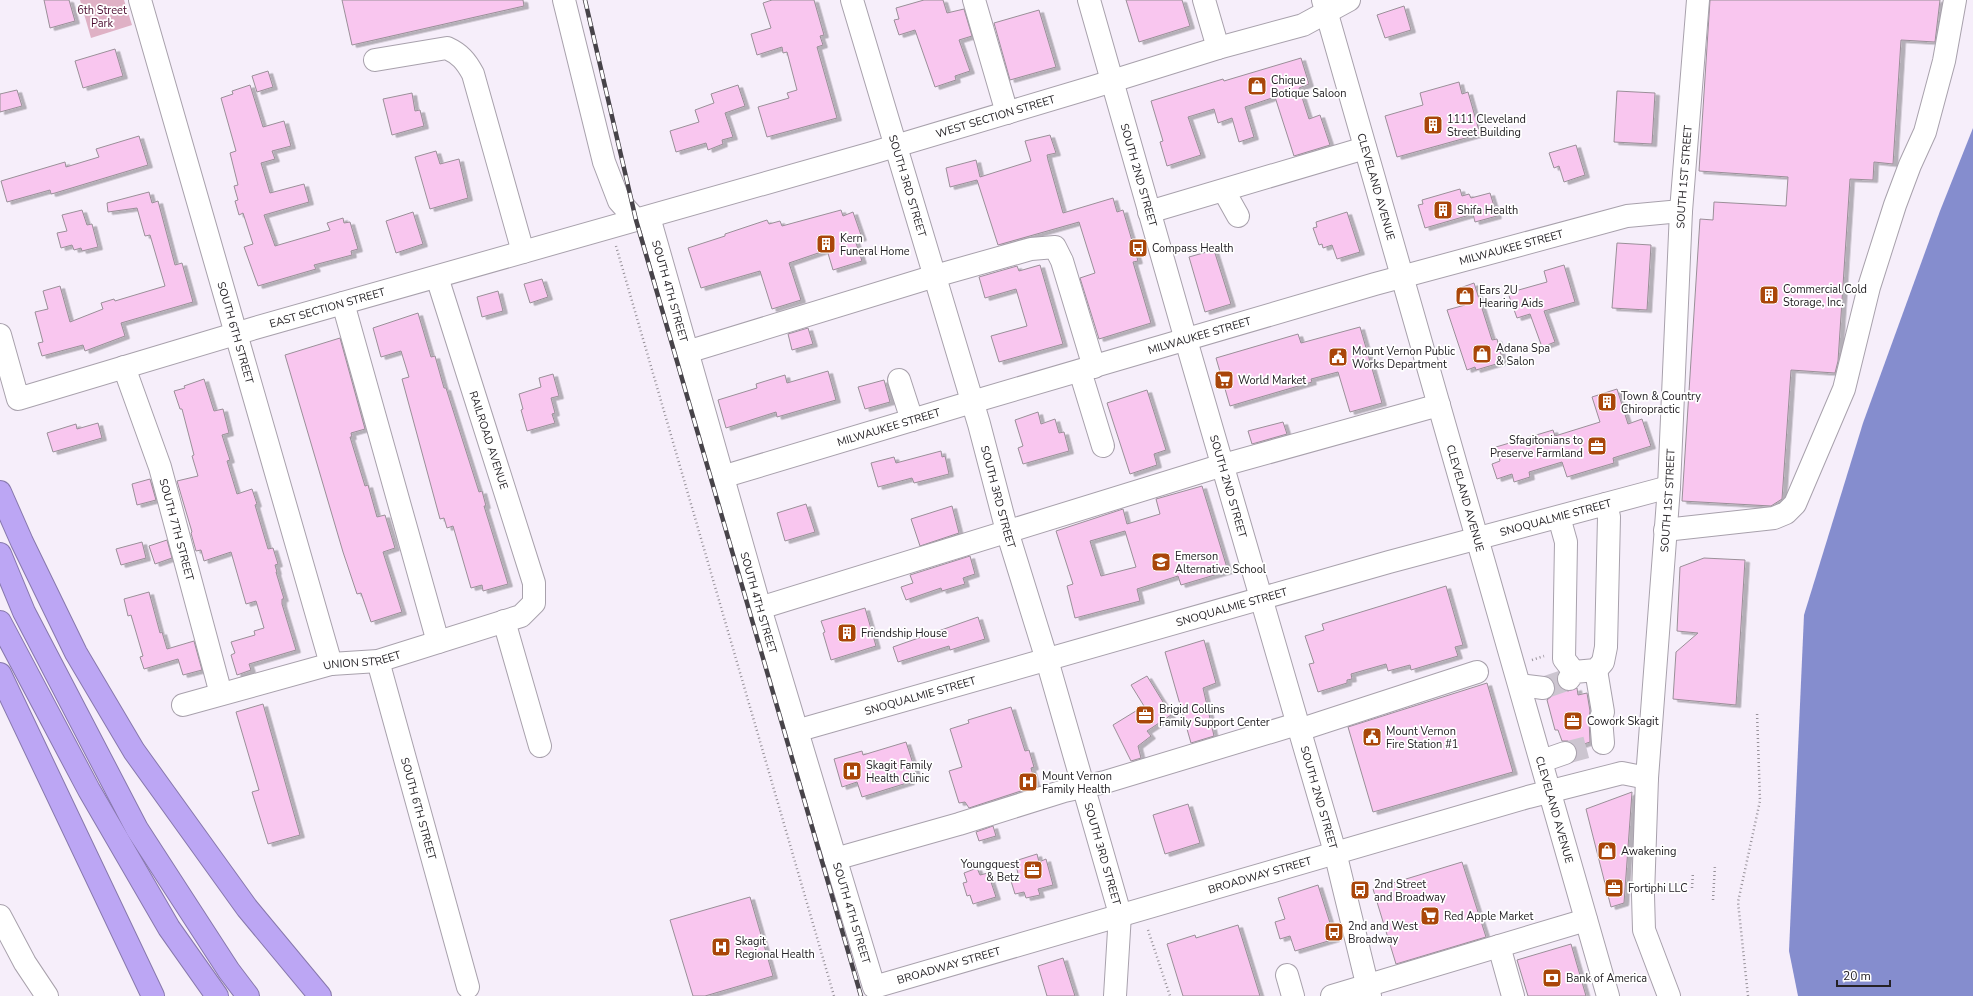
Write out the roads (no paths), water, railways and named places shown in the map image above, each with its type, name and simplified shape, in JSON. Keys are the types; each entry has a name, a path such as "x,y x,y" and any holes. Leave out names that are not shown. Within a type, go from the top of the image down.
{"highway":[{"path":"0,492 22,542 76,653 134,751 247,908 320,996"},
{"path":"0,554 24,612 137,829 229,971 248,996"},
{"path":"0,622 89,790 169,928 217,996"},
{"path":"0,674 153,996"}],"street":[{"name":"SOUTH 6TH STREET","path":"140,0 331,664"},
{"path":"564,0 604,162 619,201 643,218"},
{"name":"SOUTH 3RD STREET","path":"852,0 897,146 972,402 1007,531 1048,660 1120,914 1115,996"},
{"path":"974,0 1007,113"},
{"name":"SOUTH 2ND STREET","path":"1089,0 1223,465 1260,599 1335,852 1369,990"},
{"path":"1204,0 1218,48"},
{"name":"WEST SECTION STREET","path":"643,218 897,146 1218,48 1304,25 1324,6 1349,0"},
{"name":"SOUTH 1ST STREET","path":"1669,996 1644,930 1643,895 1647,778 1669,487 1681,211 1698,0"},
{"path":"1665,530 1774,518 1786,513 1795,504 1844,389 1869,287 1894,205 1925,132 1944,61 1955,0"},
{"name":"CLEVELAND AVENUE","path":"1324,6 1542,761 1549,791 1608,996"},
{"path":"375,60 447,48 457,52 465,60 473,74 523,252"},
{"path":"1150,212 1365,148"},
{"path":"1224,191 1238,216"},
{"name":"MILWAUKEE STREET","path":"722,477 972,402 1402,277 1627,216 1681,211"},
{"name":"EAST SECTION STREET","path":"0,334 18,399 343,303 643,218"},
{"name":"SOUTH 4TH STREET","path":"643,218 687,352 796,731 874,987"},
{"path":"687,352 935,276 1031,249 1055,247 1062,261 1103,446"},
{"name":"RAILROAD AVENUE","path":"437,277 534,583 534,603"},
{"path":"343,303 438,642"},
{"name":"SOUTH 7TH STREET","path":"124,367 160,467 221,694"},
{"path":"898,380 912,420"},
{"path":"760,608 1223,465 1439,405"},
{"name":"SNOQUALMIE STREET","path":"796,731 1260,599 1669,487"},
{"path":"1559,517 1566,542 1564,659 1571,676 1596,670 1603,662 1606,647 1609,517 1606,504"},
{"name":"UNION STREET","path":"183,705 331,664 378,661 521,616 534,603"},
{"path":"504,621 540,746"},
{"name":"SOUTH 6TH STREET","path":"378,661 468,987"},
{"path":"1596,670 1603,712 1601,718 1603,743"},
{"path":"835,859 959,824 1064,791 1298,727 1477,672"},
{"path":"1520,685 1543,688"},
{"path":"1542,761 1566,753"},
{"name":"BROADWAY STREET","path":"874,987 1120,914 1549,791 1622,773 1647,778"},
{"path":"0,916 25,963 47,996"},
{"path":"1332,996 1369,990 1499,946 1586,920"},
{"path":"1499,946 1513,996"},
{"path":"1287,974 1293,996"}],"water":[{"path":"1973,128 1973,996 1798,996 1789,951 1804,615 1863,423 1940,211"}],"tunnel":[{"path":"1543,688 1569,679"},
{"path":"1565,753 1603,743"}],"railway":[{"path":"585,0 636,220 861,996"}],"place":[{"name":"Chique Botique Saloon","path":"1257,86"},
{"name":"1111 Cleveland Street Building","path":"1433,125"},
{"name":"Shifa Health","path":"1443,210"},
{"name":"Kern Funeral Home","path":"826,244"},
{"name":"Compass Health","path":"1138,248"},
{"name":"Commercial Cold Storage, Inc.","path":"1769,295"},
{"name":"Ears 2U Hearing Aids","path":"1465,296"},
{"name":"Adana Spa & Salon","path":"1482,354"},
{"name":"Mount Vernon Public Works Department","path":"1338,357"},
{"name":"World Market","path":"1224,380"},
{"name":"Town & Country Chiropractic","path":"1607,402"},
{"name":"Sfagitonians to Preserve Farmland","path":"1597,446"},
{"name":"Emerson Alternative School","path":"1161,562"},
{"name":"Friendship House","path":"847,633"},
{"name":"Brigid Collins Family Support Center","path":"1145,715"},
{"name":"Cowork Skagit","path":"1573,721"},
{"name":"Mount Vernon Fire Station #1","path":"1372,737"},
{"name":"Skagit Family Health Clinic","path":"852,771"},
{"name":"Mount Vernon Family Health","path":"1028,782"},
{"name":"Awakening","path":"1607,851"},
{"name":"Youngquest & Betz","path":"1033,870"},
{"name":"Fortiphi LLC","path":"1614,888"},
{"name":"2nd Street and Broadway","path":"1360,890"},
{"name":"Red Apple Market","path":"1430,916"},
{"name":"2nd and West Broadway","path":"1334,932"},
{"name":"Skagit Regional Health","path":"721,947"},
{"name":"Bank of America","path":"1552,978"}],"park label":[{"name":"6th Street Park","path":"102,16"}]}
